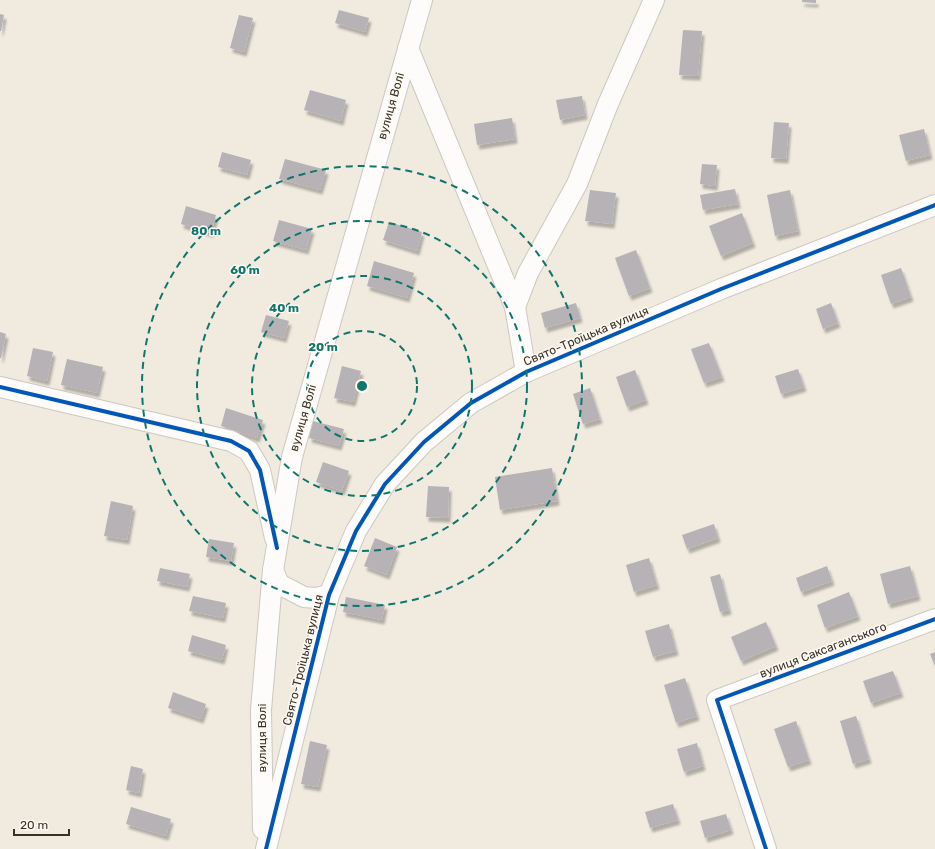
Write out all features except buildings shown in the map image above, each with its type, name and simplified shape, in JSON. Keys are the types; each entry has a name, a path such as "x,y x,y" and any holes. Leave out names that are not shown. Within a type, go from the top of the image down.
{"street":[{"name":"вулиця Волі","path":"265,849 261,710 273,570 292,458 422,0"},
{"path":"515,306 528,273 576,184 608,104 654,0"},
{"path":"408,48 515,306 526,372"},
{"name":"Свято-Троїцька вулиця","path":"265,849 329,595 356,531 385,484 424,442 471,404 526,372 721,289 935,205"},
{"path":"0,387 231,441 249,451 260,470 277,548"},
{"path":"273,570 278,584 304,597 316,598 329,595"},
{"name":"вулиця Саксаганського","path":"766,849 717,700 935,619"}],"cycle path":[{"path":"266,849 329,595 356,531 385,484 424,442 471,403 526,372 721,289 935,205"},
{"path":"0,387 231,441 249,451 260,470 277,548"},
{"path":"766,849 717,700 935,619"}]}
